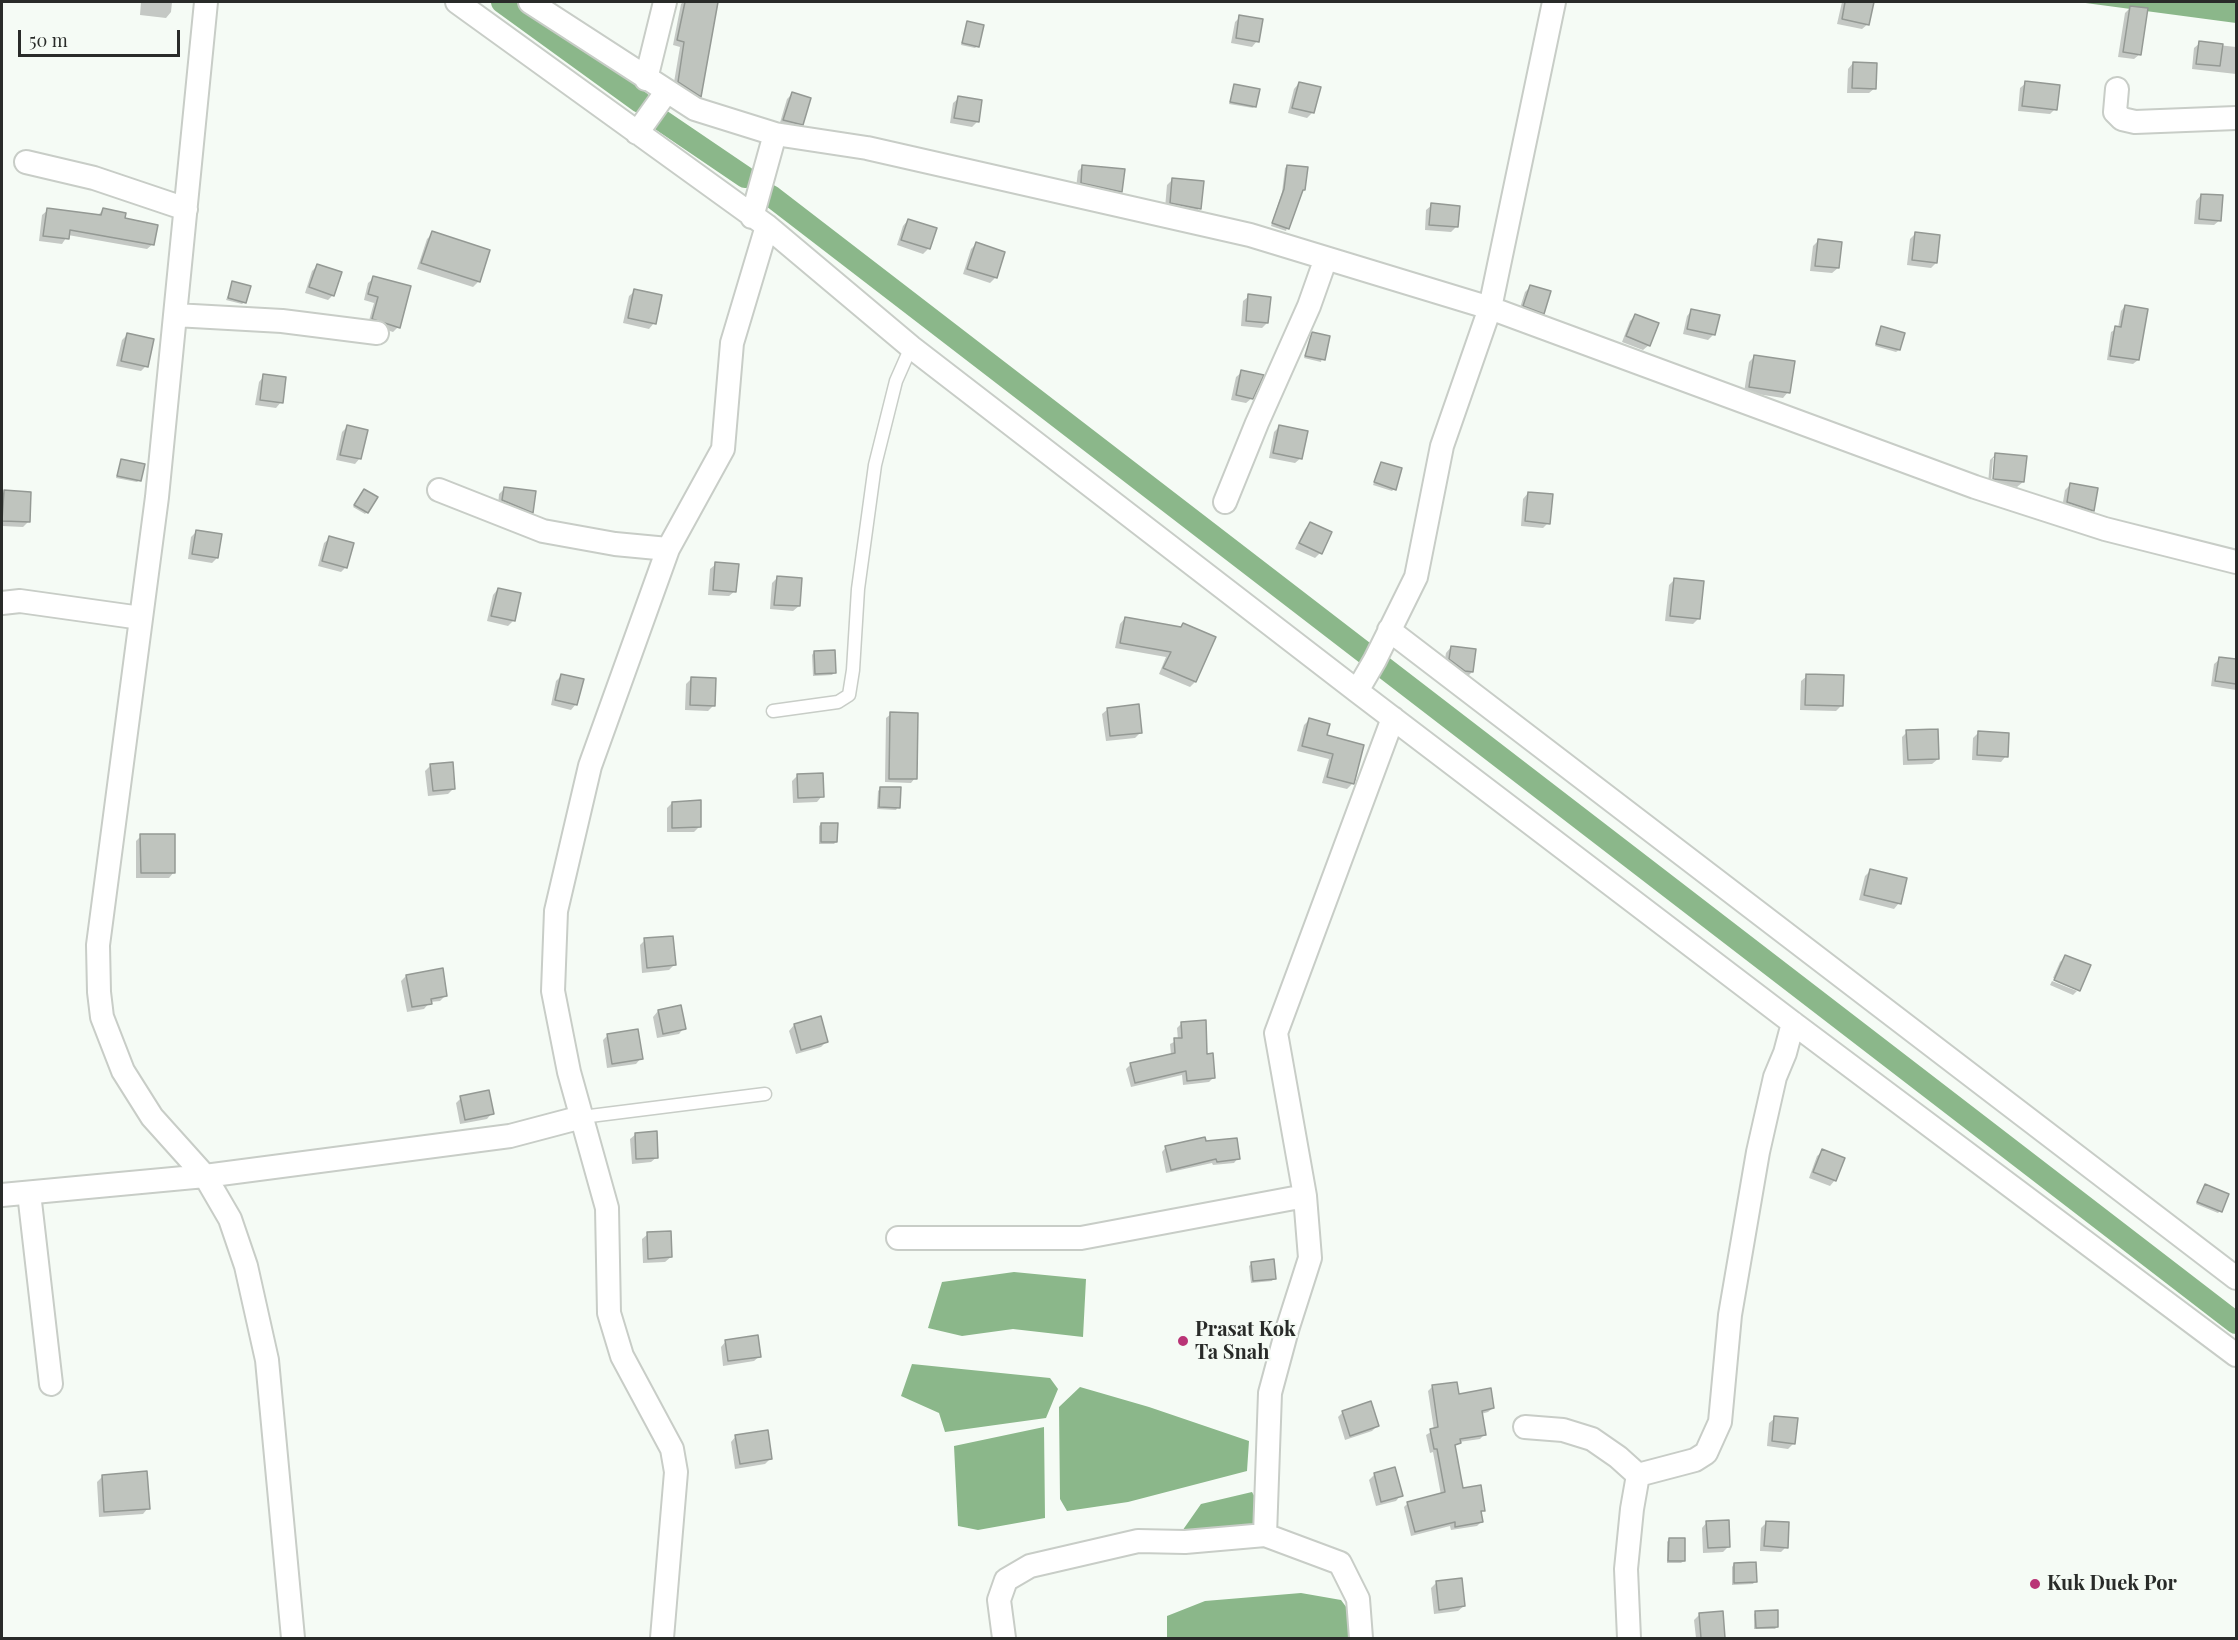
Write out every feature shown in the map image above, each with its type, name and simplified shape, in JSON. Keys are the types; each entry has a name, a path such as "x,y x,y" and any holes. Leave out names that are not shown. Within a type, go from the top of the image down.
{"street":[{"path":"206,2 157,497 98,945 99,992 102,1017 123,1071 152,1117 205,1176 230,1219 246,1266 267,1360 293,1638"},
{"path":"457,2 759,221 911,347 1357,691 1793,1023 2236,1355"},
{"path":"530,2 695,109 775,134 867,148 1250,235 1490,308 1975,487 2105,529 2236,562"},
{"path":"646,79 665,2"},
{"path":"1357,691 1416,577 1442,446 1490,308 1554,2"},
{"path":"2117,89 2115,112 2122,119 2135,122 2236,118"},
{"path":"637,133 667,91"},
{"path":"662,1638 676,1472 672,1449 622,1356 609,1313 607,1208 569,1072 553,991 556,911 590,766 668,549 723,449 732,343 759,221 775,134"},
{"path":"26,162 94,178 186,209"},
{"path":"1225,502 1309,306 1326,258"},
{"path":"175,315 282,321 377,333"},
{"path":"439,490 543,531 615,544 668,549"},
{"path":"2,603 20,602 141,618"},
{"path":"1389,630 2236,1278"},
{"path":"1265,1535 1270,1393 1310,1258 1305,1196 1276,1033 1393,718"},
{"path":"1638,1475 1695,1460 1706,1453 1720,1422 1730,1315 1758,1152 1775,1077 1785,1053 1793,1023"},
{"path":"2,1195 205,1176 510,1136 582,1117"},
{"path":"29,1193 51,1384"},
{"path":"898,1238 1081,1238 1305,1196"},
{"path":"1525,1426 1563,1431 1592,1439 1638,1475"},
{"path":"1629,1638 1626,1569 1638,1475"},
{"path":"1004,1638 999,1600 1006,1580 1030,1566 1138,1541 1185,1542 1265,1535 1340,1563 1358,1599 1361,1638"}],"lane":[{"path":"773,711 838,702 849,695 854,670 858,589 875,465 896,381 911,347"},
{"path":"582,1117 765,1094"}],"shaded area":[{"path":"2078,2 2236,2 2236,23"},
{"path":"1014,1272 1086,1279 1083,1337 1013,1329 962,1336 928,1328 942,1282"},
{"path":"912,1364 1050,1378 1058,1389 1046,1418 945,1432 939,1413 901,1396"},
{"path":"1080,1387 1149,1407 1249,1441 1247,1471 1128,1502 1067,1511 1060,1499 1059,1407"},
{"path":"1044,1427 1045,1518 978,1530 958,1526 954,1446"},
{"path":"1252,1492 1263,1512 1254,1534 1180,1534 1201,1504"},
{"path":"1301,1593 1341,1600 1358,1623 1354,1638 1167,1638 1167,1616 1205,1601"}],"building":[{"path":"685,2 718,2 701,97 678,82 684,42 677,40"},
{"path":"1845,2 1874,2 1869,25 1842,19"},
{"path":"2130,6 2148,8 2141,55 2123,52"},
{"path":"1239,15 1263,19 1259,42 1236,38"},
{"path":"967,21 984,25 979,47 962,43"},
{"path":"2199,41 2223,44 2220,66 2196,64"},
{"path":"1853,62 1877,63 1876,89 1852,88"},
{"path":"2025,81 2060,85 2057,110 2022,106"},
{"path":"1299,82 1321,87 1314,113 1292,108"},
{"path":"1234,84 1260,89 1256,107 1230,102"},
{"path":"792,92 811,98 803,125 783,120"},
{"path":"958,96 982,100 979,122 954,118"},
{"path":"1082,165 1125,169 1122,192 1081,183"},
{"path":"1287,165 1308,167 1305,190 1303,190 1289,229 1272,223 1284,189"},
{"path":"1172,178 1204,181 1201,209 1170,203"},
{"path":"2201,194 2223,195 2221,221 2199,219"},
{"path":"1431,203 1460,206 1458,227 1429,225"},
{"path":"47,208 101,215 103,208 126,213 125,218 158,225 154,245 70,230 69,239 43,236"},
{"path":"908,219 937,228 930,249 901,240"},
{"path":"432,231 490,250 480,282 421,263"},
{"path":"1915,232 1940,235 1937,263 1912,260"},
{"path":"1818,239 1842,242 1839,268 1815,266"},
{"path":"976,242 1005,252 997,278 967,269"},
{"path":"317,264 342,272 334,296 309,287"},
{"path":"373,276 411,286 400,328 372,319 378,297 368,294"},
{"path":"232,281 251,286 246,303 228,298"},
{"path":"1530,285 1551,291 1544,314 1523,306"},
{"path":"634,289 662,295 656,324 628,318"},
{"path":"1248,294 1271,297 1268,323 1246,321"},
{"path":"2125,305 2148,309 2139,360 2110,356 2115,326 2121,327"},
{"path":"1691,309 1720,315 1715,335 1687,329"},
{"path":"1635,314 1659,323 1650,346 1626,336"},
{"path":"1881,326 1905,333 1900,350 1876,344"},
{"path":"1312,332 1330,336 1325,360 1305,356"},
{"path":"127,333 154,339 148,367 121,361"},
{"path":"1754,355 1795,361 1790,393 1749,387"},
{"path":"1241,370 1264,375 1253,399 1236,395"},
{"path":"263,374 286,377 283,403 260,400"},
{"path":"347,425 368,430 361,459 340,455"},
{"path":"1279,425 1308,431 1302,459 1273,453"},
{"path":"1995,453 2027,456 2024,482 1993,479"},
{"path":"121,459 145,464 141,481 117,476"},
{"path":"1381,462 1402,468 1396,490 1374,482"},
{"path":"2070,483 2098,488 2094,511 2067,502"},
{"path":"504,487 536,491 533,513 502,500"},
{"path":"364,489 378,497 368,513 354,505"},
{"path":"4,490 31,492 30,522 2,521"},
{"path":"1528,492 1553,494 1550,524 1525,521"},
{"path":"1310,522 1332,532 1322,554 1299,543"},
{"path":"196,530 222,534 218,558 192,554"},
{"path":"329,536 354,543 347,568 322,561"},
{"path":"715,562 739,564 736,592 713,590"},
{"path":"777,576 802,578 800,606 774,605"},
{"path":"1674,578 1704,581 1700,619 1670,616"},
{"path":"498,588 521,593 515,621 491,616"},
{"path":"1125,617 1181,627 1183,623 1216,637 1196,682 1163,668 1171,652 1120,643"},
{"path":"1451,646 1476,649 1473,672 1465,671 1449,659"},
{"path":"835,650 836,673 815,674 814,651"},
{"path":"2219,657 2236,659 2236,684 2215,681"},
{"path":"561,674 584,679 577,705 555,700"},
{"path":"1806,674 1844,675 1843,706 1805,705"},
{"path":"691,677 716,678 715,706 690,705"},
{"path":"1139,704 1142,733 1110,736 1107,708"},
{"path":"890,712 918,713 917,779 889,779"},
{"path":"1309,718 1330,724 1327,735 1364,745 1354,784 1327,777 1333,754 1302,746"},
{"path":"1938,729 1939,759 1908,760 1906,730"},
{"path":"1978,731 2009,733 2008,757 1977,755"},
{"path":"453,762 455,789 433,791 430,764"},
{"path":"823,773 824,797 798,798 797,774"},
{"path":"880,787 901,787 900,808 879,807"},
{"path":"701,800 701,827 672,828 672,802"},
{"path":"821,823 838,823 837,842 821,842"},
{"path":"140,834 175,834 175,873 141,873"},
{"path":"1870,869 1907,878 1901,904 1864,895"},
{"path":"673,936 676,965 647,968 644,938"},
{"path":"2065,955 2091,965 2080,991 2054,980"},
{"path":"443,968 447,996 431,999 432,1004 412,1007 406,975"},
{"path":"681,1005 686,1029 663,1034 658,1010"},
{"path":"821,1016 828,1042 801,1050 794,1024"},
{"path":"1206,1020 1207,1054 1213,1053 1215,1078 1187,1081 1186,1071 1135,1083 1130,1063 1175,1053 1174,1038 1182,1038 1181,1022"},
{"path":"638,1029 643,1059 612,1064 607,1034"},
{"path":"489,1090 494,1114 465,1120 460,1096"},
{"path":"657,1131 658,1158 636,1159 635,1133"},
{"path":"1205,1137 1206,1141 1237,1138 1240,1159 1217,1162 1216,1159 1171,1170 1165,1146"},
{"path":"1822,1149 1845,1158 1836,1181 1813,1172"},
{"path":"2205,1184 2229,1194 2222,1212 2197,1202"},
{"path":"671,1231 672,1257 648,1259 647,1232"},
{"path":"1274,1259 1276,1279 1253,1281 1251,1262"},
{"path":"758,1335 761,1357 728,1361 725,1340"},
{"path":"1457,1382 1459,1394 1491,1388 1494,1408 1482,1411 1486,1435 1460,1439 1461,1443 1455,1445 1463,1488 1481,1485 1485,1511 1481,1511 1483,1522 1455,1527 1455,1522 1415,1532 1407,1502 1445,1492 1437,1449 1434,1449 1430,1429 1438,1427 1432,1385"},
{"path":"1371,1401 1379,1426 1350,1436 1342,1411"},
{"path":"1774,1416 1798,1418 1795,1444 1772,1441"},
{"path":"768,1430 772,1459 740,1464 735,1435"},
{"path":"1395,1467 1403,1496 1381,1502 1374,1473"},
{"path":"147,1471 150,1509 104,1512 102,1475"},
{"path":"1729,1520 1730,1547 1708,1548 1706,1521"},
{"path":"1766,1521 1789,1522 1788,1548 1764,1546"},
{"path":"1669,1538 1685,1538 1685,1561 1668,1561"},
{"path":"1756,1562 1757,1582 1734,1583 1734,1563"},
{"path":"1462,1578 1465,1606 1439,1610 1436,1581"},
{"path":"1778,1610 1778,1627 1756,1628 1755,1611"},
{"path":"1723,1611 1725,1638 1701,1638 1699,1613"}],"waterway":[{"path":"502,2 640,102"},
{"path":"661,120 745,177"},
{"path":"771,196 2236,1323"}],"place":[{"name":"Prasat Kok Ta Snah","path":"1183,1341"},
{"name":"Kuk Duek Por","path":"2035,1584"}]}
